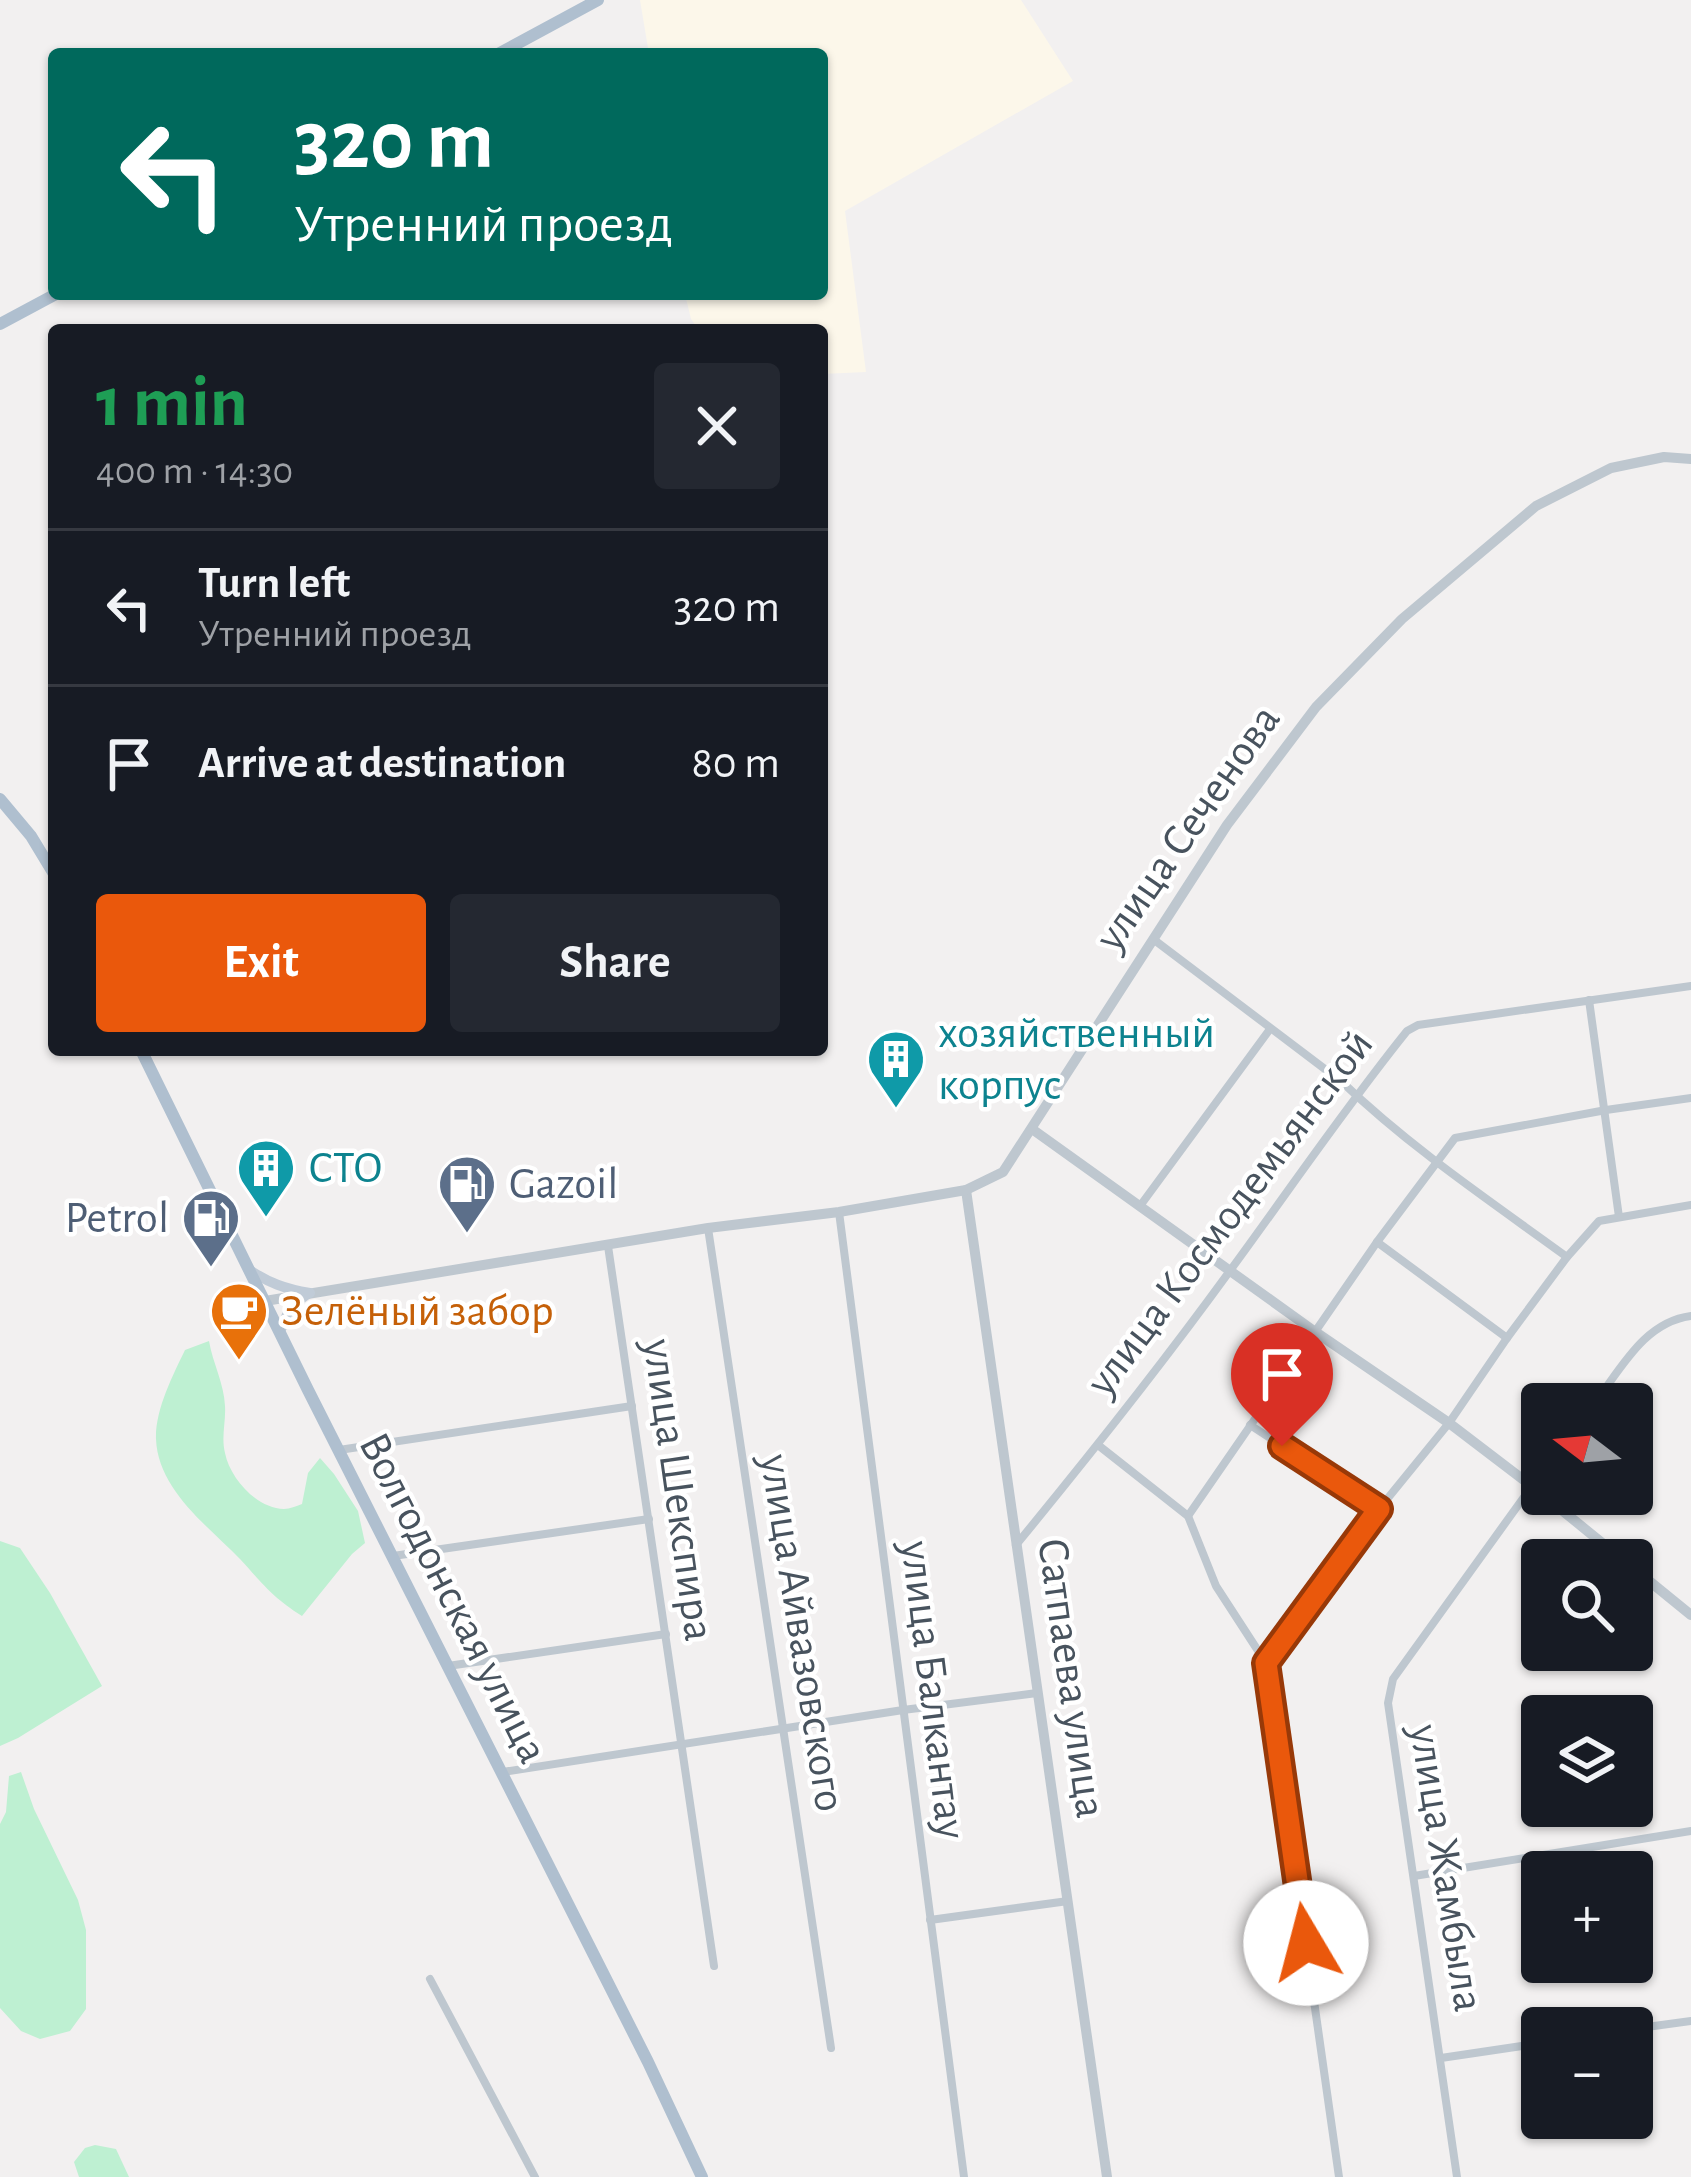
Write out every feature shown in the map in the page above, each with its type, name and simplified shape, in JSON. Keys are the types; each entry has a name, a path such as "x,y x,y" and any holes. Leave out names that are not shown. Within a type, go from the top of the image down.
{"main road":[{"path":"509,48 598,0"},
{"path":"0,324 48,298"},
{"path":"0,799 48,864"},
{"name":"Волгодонская улица","path":"145,1056 702,2177"},
{"path":"248,1269 281,1288 310,1293"},
{"path":"280,1332 290,1307 310,1293"}],"street":[{"name":"улица Сеченова","path":"265,1300 966,1190 1003,1172 1230,820 1316,707 1402,619 1536,506 1611,468 1664,457 1691,459"},
{"path":"1153,940 1567,1257"},
{"name":"улица Космодемьянской","path":"1015,1546 1098,1445 1407,1030 1691,986"},
{"path":"1589,1000 1619,1217"},
{"path":"1140,1206 1270,1029"},
{"path":"1188,1516 1314,1330 1455,1138 1691,1099"},
{"path":"1032,1130 1521,1477"},
{"name":"Сатпаева улица","path":"966,1190 1107,2177"},
{"path":"1266,1663 1449,1423 1567,1257 1600,1221 1691,1205"},
{"name":"улица Балкантау","path":"839,1212 964,2177"},
{"name":"улица Айвазовского","path":"708,1228 831,2048"},
{"path":"1377,1242 1507,1338"},
{"name":"улица Шекспира","path":"608,1246 714,1966"},
{"path":"1610,1383 1658,1325 1691,1316"},
{"path":"339,1450 632,1406"},
{"path":"1250,1425 1379,1509"},
{"path":"1098,1445 1188,1516 1216,1586 1266,1663 1340,2177"},
{"name":"улица Жамбыла","path":"1457,2177 1388,1703 1393,1678 1521,1514"},
{"path":"1568,1515 1597,1539"},
{"path":"392,1556 649,1519"},
{"path":"1653,1585 1691,1616"},
{"path":"448,1666 665,1634"},
{"path":"501,1772 1036,1693"},
{"path":"1414,1876 1691,1832"},
{"path":"930,1920 1068,1901"},
{"path":"430,1979 535,2177"},
{"path":"1653,2027 1691,2021"},
{"path":"1442,2058 1521,2046"}],"shaded area":[{"path":"640,0 1021,0 1073,81 845,211 866,372 828,374 828,324 695,324 686,300 828,300 828,48 648,48"}],"green space":[{"path":"209,1341 224,1398 225,1453 246,1490 274,1507 302,1504 308,1473 320,1458 358,1511 365,1543 302,1616 268,1590 187,1506 165,1475 156,1439 162,1405 185,1350"},
{"path":"0,1541 20,1548 102,1686 0,1746"},
{"path":"21,1772 78,1900 86,1930 86,2009 70,2031 40,2039 21,2031 0,2008 0,1824 6,1812 9,1776"},
{"path":"85,2148 116,2149 129,2177 79,2177 74,2162"}],"place":[{"name":"хозяйственный корпус","path":"896,1110"},
{"name":"СТО","path":"266,1219"},
{"name":"Gazoil","path":"467,1235"},
{"name":"Petrol","path":"211,1269"},
{"name":"Зелёный забор","path":"239,1362"}],"route":[{"path":"1282,1446 1379,1509 1266,1663 1306,1943"}]}
